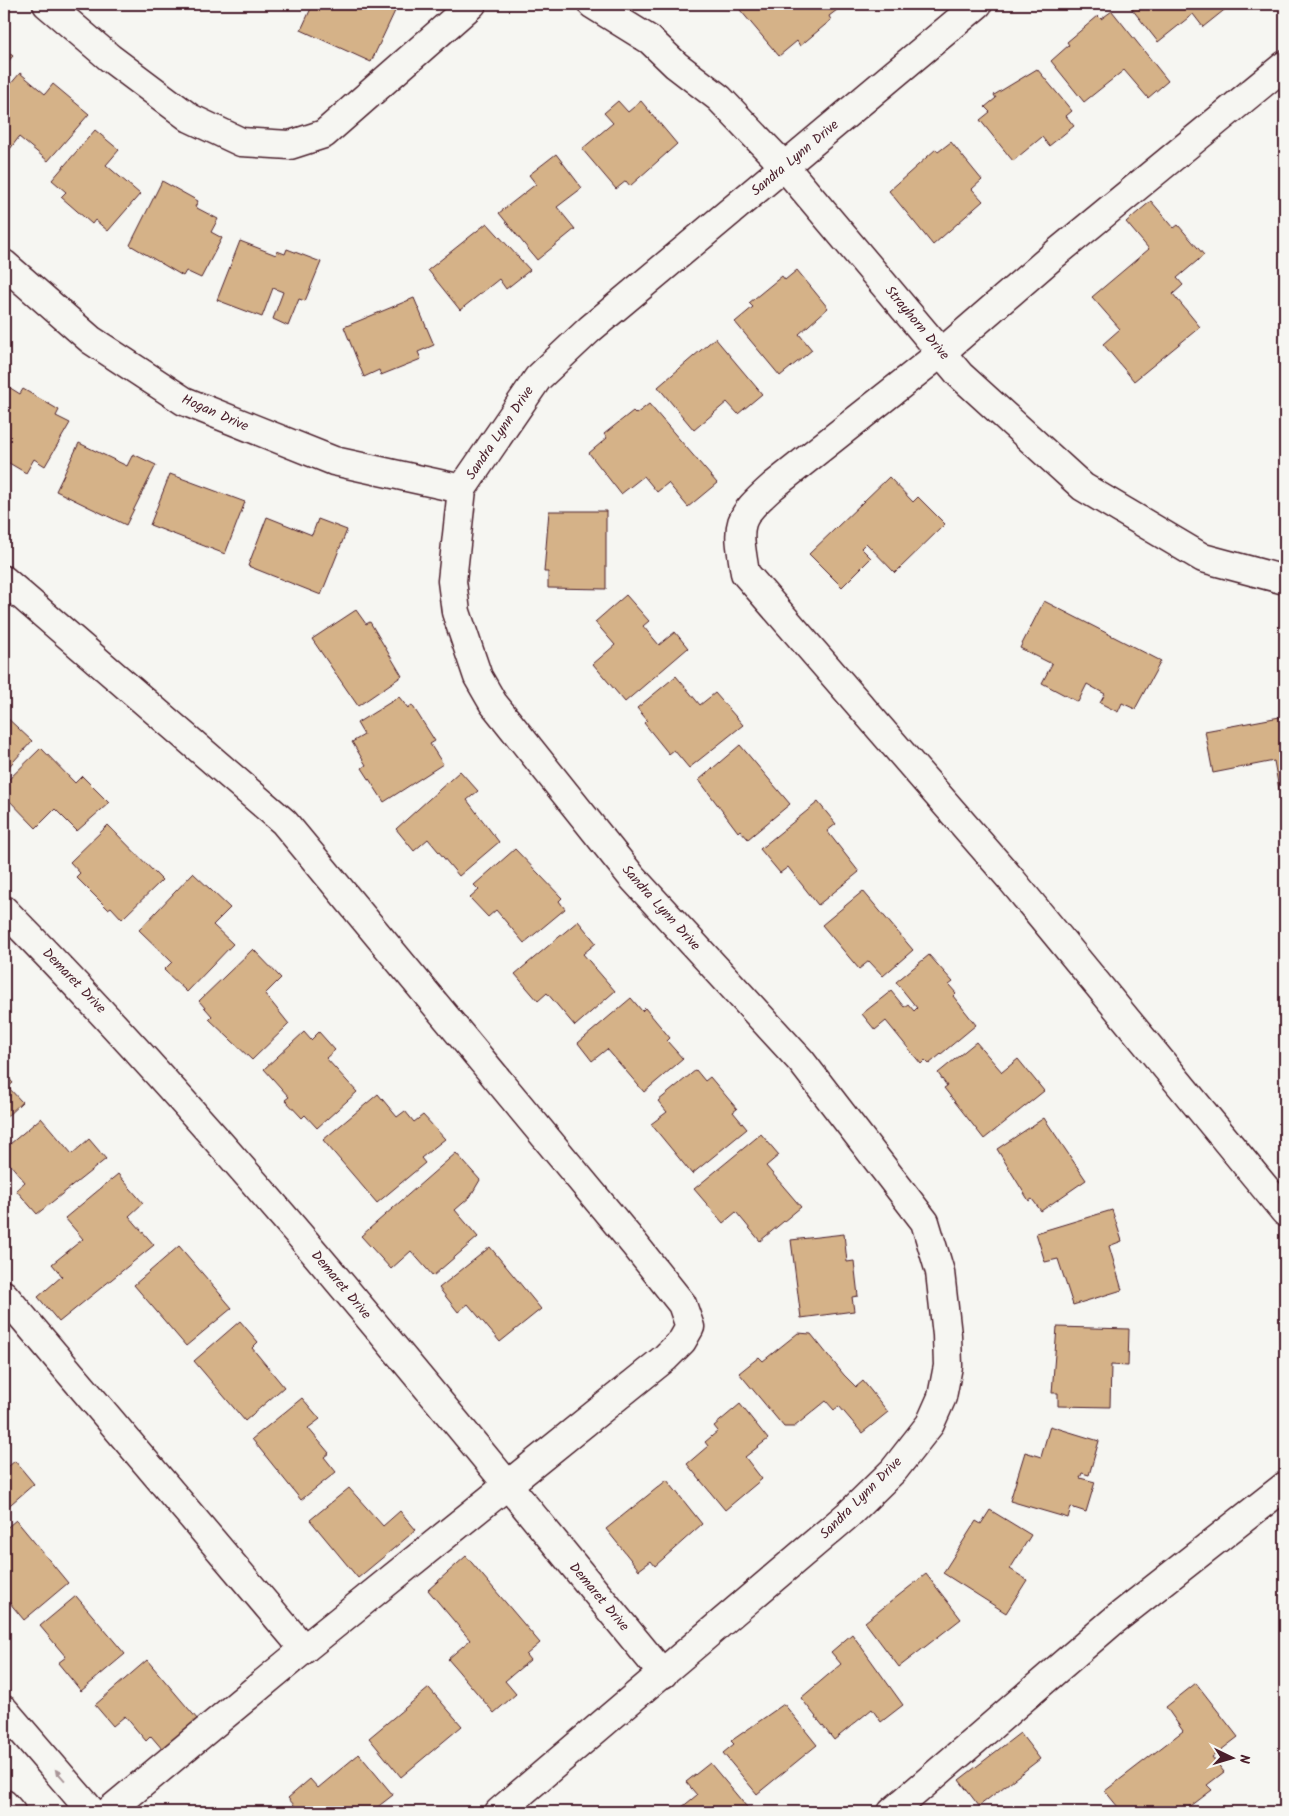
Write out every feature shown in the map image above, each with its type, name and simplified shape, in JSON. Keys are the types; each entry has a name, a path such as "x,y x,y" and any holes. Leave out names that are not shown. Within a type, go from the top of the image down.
{"street":[{"path":"47,4 110,58 190,118 241,142 290,145 324,134 472,4"},
{"name":"Strayhorn Drive","path":"592,4 650,40 676,65 719,98 784,166 960,375 1083,487 1203,558 1285,580"},
{"name":"Sandra Lynn Drive","path":"499,1812 849,1514 894,1470 930,1424 942,1397 948,1366 948,1335 940,1272 925,1222 807,1069 632,877 485,690 471,659 456,612 452,581 462,489 538,378 590,329 978,4"},
{"path":"1285,65 1054,255 941,353 748,509 741,524 741,544 745,573 1010,878 1285,1212"},
{"name":"Hogan Drive","path":"4,264 91,340 184,401 334,461 462,489"},
{"path":"4,580 284,822 682,1304 690,1327 682,1341 508,1486 304,1649 108,1812"},
{"name":"Demaret Drive","path":"4,910 98,1005 273,1202 663,1674"},
{"path":"4,1295 304,1649"},
{"path":"892,1812 1112,1622 1285,1486"},
{"path":"4,1710 92,1812"},
{"path":"4,1804 11,1812"}],"building":[{"path":"313,4 381,4 395,11 371,62 301,30"},
{"path":"735,4 838,4 841,7 829,16 831,20 800,46 797,41 779,56"},
{"path":"1128,4 1225,4 1228,7 1203,27 1193,14 1158,42"},
{"path":"1112,11 1168,81 1148,98 1124,70 1084,102 1051,61 1069,45 1067,42 1098,16 1101,19"},
{"path":"4,49 13,56 4,66"},
{"path":"1037,69 1072,111 1066,116 1074,126 1049,146 1042,137 1013,161 980,120 990,112 985,107 996,98 994,95"},
{"path":"20,73 45,94 53,84 89,114 48,161 19,137 10,149 4,144 4,92"},
{"path":"618,101 628,112 641,101 677,144 630,186 626,181 616,189 582,149 613,123 604,113"},
{"path":"95,130 119,150 106,165 140,194 108,231 95,220 92,224 61,197 66,192 52,180"},
{"path":"951,142 982,180 972,189 983,201 933,245 889,191 936,149 938,152"},
{"path":"556,154 582,188 557,207 575,229 537,260 499,213 536,184 529,175"},
{"path":"162,181 198,201 195,207 218,219 211,232 222,238 201,278 186,271 183,276 130,245"},
{"path":"1151,201 1174,228 1178,225 1204,255 1177,278 1183,285 1173,294 1200,327 1134,381 1103,344 1120,329 1092,297 1149,249 1126,222"},
{"path":"487,223 530,270 506,289 499,279 460,310 428,270"},
{"path":"240,241 276,255 277,251 285,254 287,249 321,262 305,301 299,299 288,326 273,319 283,292 273,288 262,317 217,300"},
{"path":"797,270 828,308 799,334 812,350 780,376 735,322 753,307 749,303 782,276 785,280"},
{"path":"414,298 434,345 418,352 421,359 381,375 379,370 364,377 344,327"},
{"path":"715,338 762,394 738,414 727,402 694,430 658,387"},
{"path":"4,384 20,394 23,389 59,410 56,416 70,423 45,466 34,459 26,473 4,460"},
{"path":"649,404 717,483 688,507 668,483 657,492 644,476 621,494 589,453 607,438 604,434 633,411 636,414"},
{"path":"79,443 127,466 133,454 156,465 126,525 56,491"},
{"path":"170,474 245,502 225,554 150,525"},
{"path":"889,477 913,502 918,497 945,524 895,573 866,543 861,548 871,558 842,587 809,554"},
{"path":"549,511 606,511 606,589 548,588 548,572 544,572"},
{"path":"267,517 312,535 318,519 347,530 321,595 248,566"},
{"path":"626,595 649,621 643,626 659,645 675,632 688,648 625,702 593,664 615,645 595,622"},
{"path":"1044,601 1161,661 1135,709 1122,703 1118,712 1100,703 1105,694 1087,684 1078,702 1042,683 1052,664 1020,648"},
{"path":"356,610 366,624 370,622 402,676 358,706 312,639"},
{"path":"676,676 700,705 715,693 743,725 689,768 674,750 669,754 644,723 647,720 637,708"},
{"path":"399,697 408,708 412,705 435,741 430,744 443,764 384,802 362,768 366,765 352,742 364,735 357,723"},
{"path":"4,715 32,741 4,772"},
{"path":"1285,716 1285,823 1274,761 1213,773 1205,731"},
{"path":"740,745 790,804 748,839 740,830 738,832 699,780"},
{"path":"41,748 75,783 82,776 109,803 77,831 55,809 36,828 4,795 4,784"},
{"path":"460,771 478,791 467,800 499,842 459,876 428,839 414,851 396,829"},
{"path":"818,802 836,824 827,831 859,872 818,905 788,867 780,873 760,849"},
{"path":"108,825 162,880 122,919 111,907 108,909 76,877 80,873 70,862"},
{"path":"515,849 562,898 559,901 565,909 524,943 496,910 488,917 470,898 479,890 474,885"},
{"path":"193,873 230,908 213,925 233,944 187,992 164,970 172,962 139,930"},
{"path":"863,891 913,950 883,976 869,961 859,969 822,925"},
{"path":"578,921 596,943 583,954 615,991 575,1026 547,993 538,1001 515,974"},
{"path":"253,949 281,978 265,994 289,1024 252,1060 209,1019 212,1016 199,1001"},
{"path":"929,955 953,982 949,985 956,993 953,996 976,1025 929,1064 925,1060 921,1064 886,1021 875,1030 862,1014 891,991 904,1007 908,1004 914,1011 917,1008 896,982"},
{"path":"631,998 642,1011 645,1008 670,1038 667,1041 683,1059 644,1092 607,1049 592,1061 578,1043"},
{"path":"304,1032 311,1040 319,1032 335,1050 326,1058 357,1092 317,1128 305,1115 302,1118 285,1100 289,1097 264,1069"},
{"path":"976,1042 1002,1072 1018,1059 1044,1091 984,1139 944,1088 947,1086 938,1073"},
{"path":"696,1070 705,1081 710,1077 737,1109 733,1112 747,1129 692,1174 651,1124 667,1112 658,1101"},
{"path":"4,1073 13,1083 8,1087 22,1102 4,1119"},
{"path":"378,1094 397,1117 405,1111 414,1122 423,1115 445,1139 421,1158 425,1163 377,1203 323,1140"},
{"path":"41,1118 72,1154 89,1139 106,1159 37,1214 16,1190 25,1182 4,1157 4,1149"},
{"path":"1044,1118 1086,1180 1041,1211 1032,1199 1029,1201 997,1149"},
{"path":"761,1134 779,1155 766,1166 801,1207 760,1241 736,1212 723,1223 694,1189"},
{"path":"456,1153 480,1180 470,1197 455,1210 478,1237 433,1276 411,1251 391,1269 361,1236"},
{"path":"118,1174 143,1203 129,1216 154,1245 59,1322 38,1297 62,1276 52,1264 83,1239 65,1218"},
{"path":"1112,1210 1122,1241 1109,1246 1122,1290 1073,1305 1058,1259 1045,1262 1036,1233"},
{"path":"844,1234 847,1262 854,1261 858,1296 852,1297 854,1311 801,1318 791,1240"},
{"path":"179,1246 232,1308 186,1346 134,1285"},
{"path":"490,1247 541,1309 500,1342 468,1304 458,1312 439,1288"},
{"path":"240,1321 258,1342 252,1348 284,1387 245,1421 194,1361"},
{"path":"1057,1327 1129,1329 1128,1366 1111,1365 1110,1407 1058,1406 1058,1393 1052,1393"},
{"path":"798,1333 811,1334 844,1375 856,1387 863,1381 888,1412 862,1433 839,1406 834,1410 826,1401 794,1427 784,1427 739,1373 759,1357 763,1361"},
{"path":"302,1398 320,1419 308,1428 329,1453 324,1457 336,1472 301,1500 252,1439"},
{"path":"740,1404 768,1439 745,1457 762,1479 725,1510 687,1464 708,1446 705,1442 718,1431 714,1426"},
{"path":"1050,1426 1099,1441 1089,1475 1082,1473 1080,1478 1095,1482 1086,1512 1071,1507 1068,1518 1010,1501 1025,1452 1041,1457"},
{"path":"15,1461 34,1484 4,1510 4,1470"},
{"path":"667,1480 702,1524 655,1566 651,1561 639,1570 606,1529"},
{"path":"349,1488 383,1526 400,1511 416,1530 358,1578 310,1520"},
{"path":"990,1510 1031,1535 1010,1569 1027,1580 1006,1613 943,1573 976,1521 981,1524"},
{"path":"16,1520 68,1583 24,1620 4,1596 4,1530"},
{"path":"466,1556 540,1643 526,1655 530,1660 505,1681 516,1694 494,1713 448,1659 470,1640 428,1590"},
{"path":"926,1574 961,1619 899,1667 865,1622"},
{"path":"76,1596 125,1654 81,1691 58,1663 66,1657 40,1626"},
{"path":"852,1634 903,1705 881,1722 872,1709 834,1740 801,1698 841,1664 831,1652"},
{"path":"147,1660 198,1720 163,1750 151,1736 146,1741 125,1716 113,1726 95,1705"},
{"path":"1196,1683 1238,1737 1212,1757 1224,1772 1207,1785 1212,1790 1183,1812 1122,1812 1105,1791 1183,1731 1166,1707"},
{"path":"429,1688 462,1726 401,1777 369,1738"},
{"path":"784,1704 817,1745 757,1794 723,1753 734,1744 731,1741"},
{"path":"1020,1733 1040,1759 979,1806 959,1780"},
{"path":"359,1754 393,1795 371,1812 300,1812 288,1798 310,1779 318,1788"},
{"path":"710,1763 751,1812 676,1812 697,1795 686,1782"}]}
